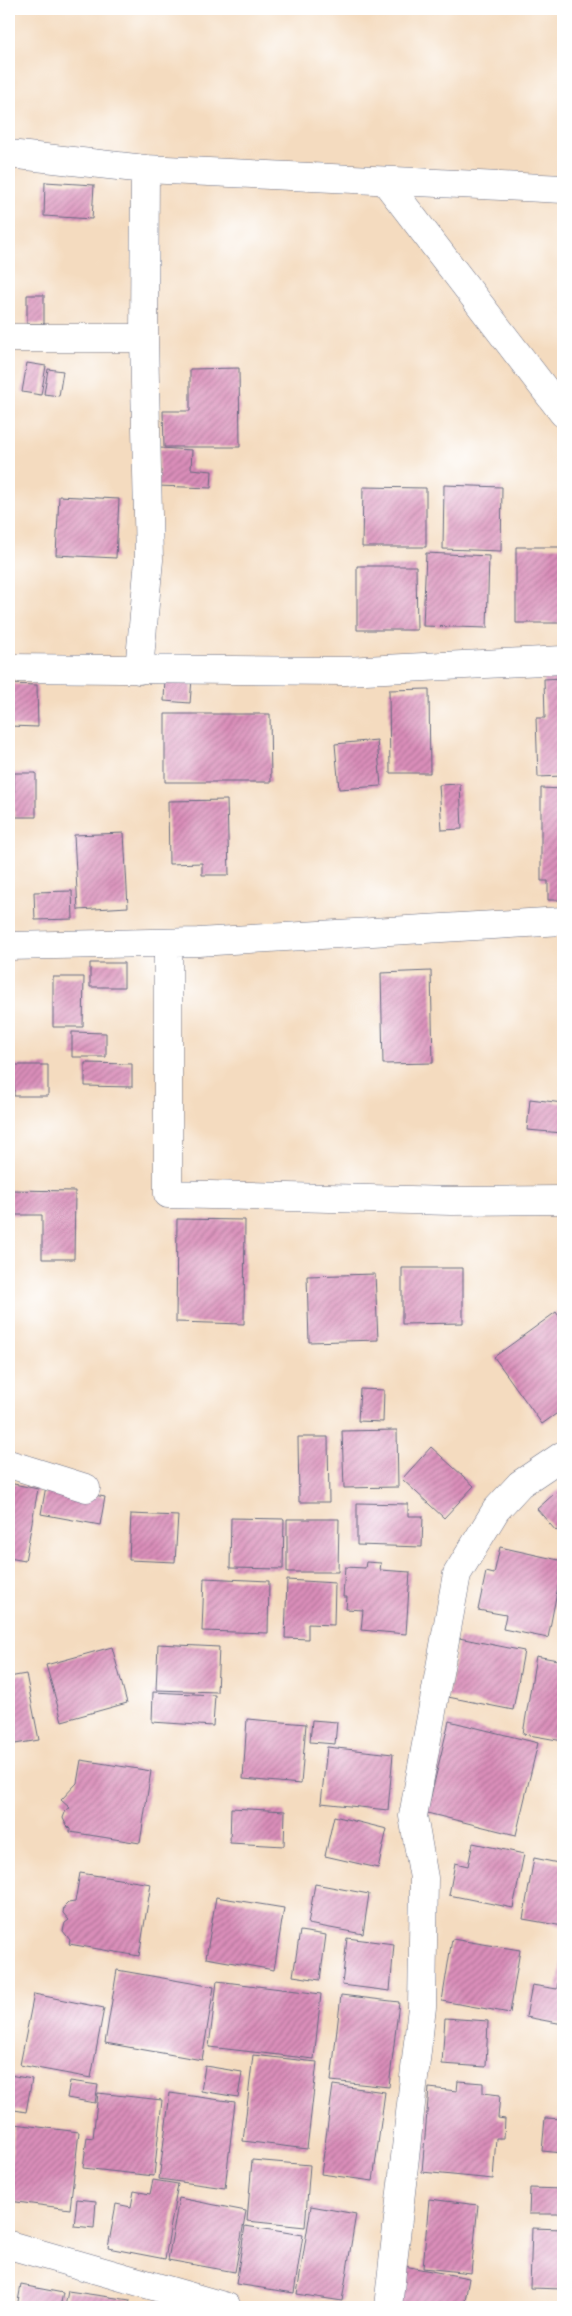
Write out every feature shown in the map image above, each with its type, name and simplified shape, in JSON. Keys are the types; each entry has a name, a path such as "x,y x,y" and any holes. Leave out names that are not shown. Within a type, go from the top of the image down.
{"street":[{"path":"9,154 145,169 563,189"},
{"path":"139,670 149,560 144,338 145,169"},
{"path":"385,181 563,414"},
{"path":"9,338 144,338"},
{"path":"9,668 345,671 563,660"},
{"path":"9,946 168,943 563,921"},
{"path":"168,943 168,1194 451,1201 563,1200"},
{"path":"388,2307 422,2007 424,1878 413,1816 457,1574 496,1510 520,1484 563,1455"},
{"path":"9,1464 86,1488"},
{"path":"9,2245 228,2307"}],"building":[{"path":"45,182 94,185 92,219 44,216"},
{"path":"27,295 44,295 44,324 27,324"},
{"path":"27,363 46,366 41,395 22,392"},
{"path":"239,368 240,447 164,447 163,411 190,411 190,369"},
{"path":"48,369 63,371 59,396 44,394"},
{"path":"160,448 192,450 191,469 212,471 211,488 158,486"},
{"path":"444,485 502,487 501,551 443,549"},
{"path":"363,487 426,488 426,547 362,547"},
{"path":"59,496 119,499 116,558 56,555"},
{"path":"516,547 563,547 563,623 516,623"},
{"path":"426,553 489,556 487,628 423,626"},
{"path":"357,566 416,566 417,630 357,630"},
{"path":"165,677 192,679 190,703 164,701"},
{"path":"563,678 563,776 538,777 536,718 545,718 544,679"},
{"path":"9,684 37,685 38,727 9,726"},
{"path":"429,689 430,773 390,773 389,690"},
{"path":"165,714 270,714 271,782 165,782"},
{"path":"377,740 381,786 339,789 335,744"},
{"path":"14,773 36,773 36,817 14,817"},
{"path":"460,784 462,829 442,830 439,785"},
{"path":"541,788 563,789 563,900 548,900 548,881 541,881"},
{"path":"227,800 229,875 202,875 202,863 169,864 168,801"},
{"path":"124,833 128,907 78,910 74,835"},
{"path":"72,891 73,919 35,920 34,892"},
{"path":"90,963 124,963 124,987 90,987"},
{"path":"431,971 433,1063 383,1064 381,973"},
{"path":"53,977 84,977 83,1027 53,1027"},
{"path":"72,1032 106,1033 106,1057 72,1057"},
{"path":"85,1063 132,1064 132,1087 85,1086"},
{"path":"14,1065 48,1065 48,1096 14,1096"},
{"path":"530,1099 563,1103 563,1133 527,1130"},
{"path":"11,1190 75,1191 74,1259 42,1259 42,1215 11,1215"},
{"path":"177,1219 245,1220 244,1324 176,1322"},
{"path":"402,1268 463,1268 463,1323 402,1324"},
{"path":"375,1274 378,1340 309,1342 307,1276"},
{"path":"556,1312 563,1322 563,1409 542,1424 494,1357"},
{"path":"360,1389 384,1390 383,1422 358,1421"},
{"path":"397,1430 398,1487 344,1488 342,1431"},
{"path":"298,1437 328,1437 329,1502 299,1502"},
{"path":"431,1447 474,1486 444,1518 402,1479"},
{"path":"9,1483 38,1489 25,1561 9,1558"},
{"path":"46,1486 105,1497 100,1525 41,1514"},
{"path":"563,1486 563,1525 556,1531 537,1509"},
{"path":"357,1503 408,1504 408,1516 423,1516 422,1547 357,1545"},
{"path":"131,1514 178,1516 175,1562 129,1560"},
{"path":"231,1518 284,1519 283,1569 230,1568"},
{"path":"287,1519 339,1519 338,1572 287,1572"},
{"path":"500,1547 563,1561 548,1638 503,1629 506,1615 478,1610 486,1572 494,1574"},
{"path":"366,1562 381,1563 380,1570 410,1572 406,1634 361,1630 363,1610 346,1609 347,1597 343,1597 345,1567 365,1568"},
{"path":"204,1578 269,1581 268,1633 202,1631"},
{"path":"287,1580 335,1583 334,1625 308,1624 308,1639 285,1638"},
{"path":"459,1638 524,1651 513,1710 448,1697"},
{"path":"158,1644 219,1647 217,1692 156,1690"},
{"path":"112,1647 127,1703 62,1721 46,1665"},
{"path":"536,1656 563,1661 563,1741 523,1734"},
{"path":"26,1674 39,1740 9,1745 9,1677"},
{"path":"153,1692 215,1695 213,1726 152,1722"},
{"path":"247,1719 306,1724 301,1784 243,1779"},
{"path":"312,1720 337,1722 335,1744 310,1742"},
{"path":"449,1721 538,1743 516,1835 427,1813"},
{"path":"327,1747 393,1754 388,1810 321,1803"},
{"path":"81,1760 151,1771 140,1843 70,1832 63,1818 66,1810 70,1808 61,1800 77,1783"},
{"path":"231,1808 285,1811 284,1846 230,1843"},
{"path":"334,1816 387,1829 378,1868 325,1856"},
{"path":"473,1843 524,1854 513,1908 449,1895 455,1863 468,1866"},
{"path":"534,1858 563,1864 563,1926 523,1919"},
{"path":"80,1873 151,1884 139,1956 69,1944 70,1940 63,1931 65,1923 69,1920 63,1913 64,1907 68,1903 75,1902"},
{"path":"315,1884 369,1894 363,1934 308,1924"},
{"path":"216,1897 284,1908 274,1970 206,1958"},
{"path":"300,1931 326,1935 320,1980 293,1976"},
{"path":"347,1938 394,1944 390,1991 342,1985"},
{"path":"452,1939 520,1950 510,2013 442,2001"},
{"path":"562,1957 563,2024 526,2017 532,1985 557,1989"},
{"path":"117,1970 214,1987 202,2060 105,2043"},
{"path":"217,1981 321,1994 314,2059 209,2047"},
{"path":"34,1994 104,2008 91,2078 20,2065"},
{"path":"341,1995 399,2002 389,2087 331,2081"},
{"path":"445,2018 488,2021 486,2067 442,2064"},
{"path":"253,2055 317,2062 307,2149 243,2141"},
{"path":"205,2066 242,2072 238,2097 201,2091"},
{"path":"9,2075 32,2079 26,2112 9,2109"},
{"path":"70,2081 98,2085 95,2103 67,2098"},
{"path":"458,2081 483,2083 483,2093 500,2095 498,2118 505,2119 504,2138 496,2138 493,2179 422,2172 429,2088 457,2091"},
{"path":"333,2085 385,2092 373,2181 321,2174"},
{"path":"98,2093 162,2100 154,2176 83,2168 87,2137 93,2138"},
{"path":"170,2093 235,2102 225,2188 159,2179"},
{"path":"545,2118 563,2119 563,2153 542,2151"},
{"path":"15,2124 79,2132 70,2209 9,2201 9,2177"},
{"path":"252,2160 310,2165 305,2227 247,2221"},
{"path":"153,2180 178,2184 165,2259 108,2248 116,2204 131,2207 134,2191 150,2194"},
{"path":"530,2188 563,2189 563,2214 529,2214"},
{"path":"179,2198 246,2211 235,2272 168,2260"},
{"path":"77,2199 96,2201 94,2228 74,2226"},
{"path":"429,2199 478,2205 471,2273 423,2268"},
{"path":"311,2206 356,2214 342,2301 297,2294"},
{"path":"245,2226 303,2235 294,2293 236,2284"},
{"path":"532,2228 563,2229 563,2289 530,2288"},
{"path":"404,2266 469,2278 464,2307 397,2307"},
{"path":"21,2285 63,2293 60,2307 17,2307"},
{"path":"68,2291 130,2300 129,2307 65,2307"}]}
